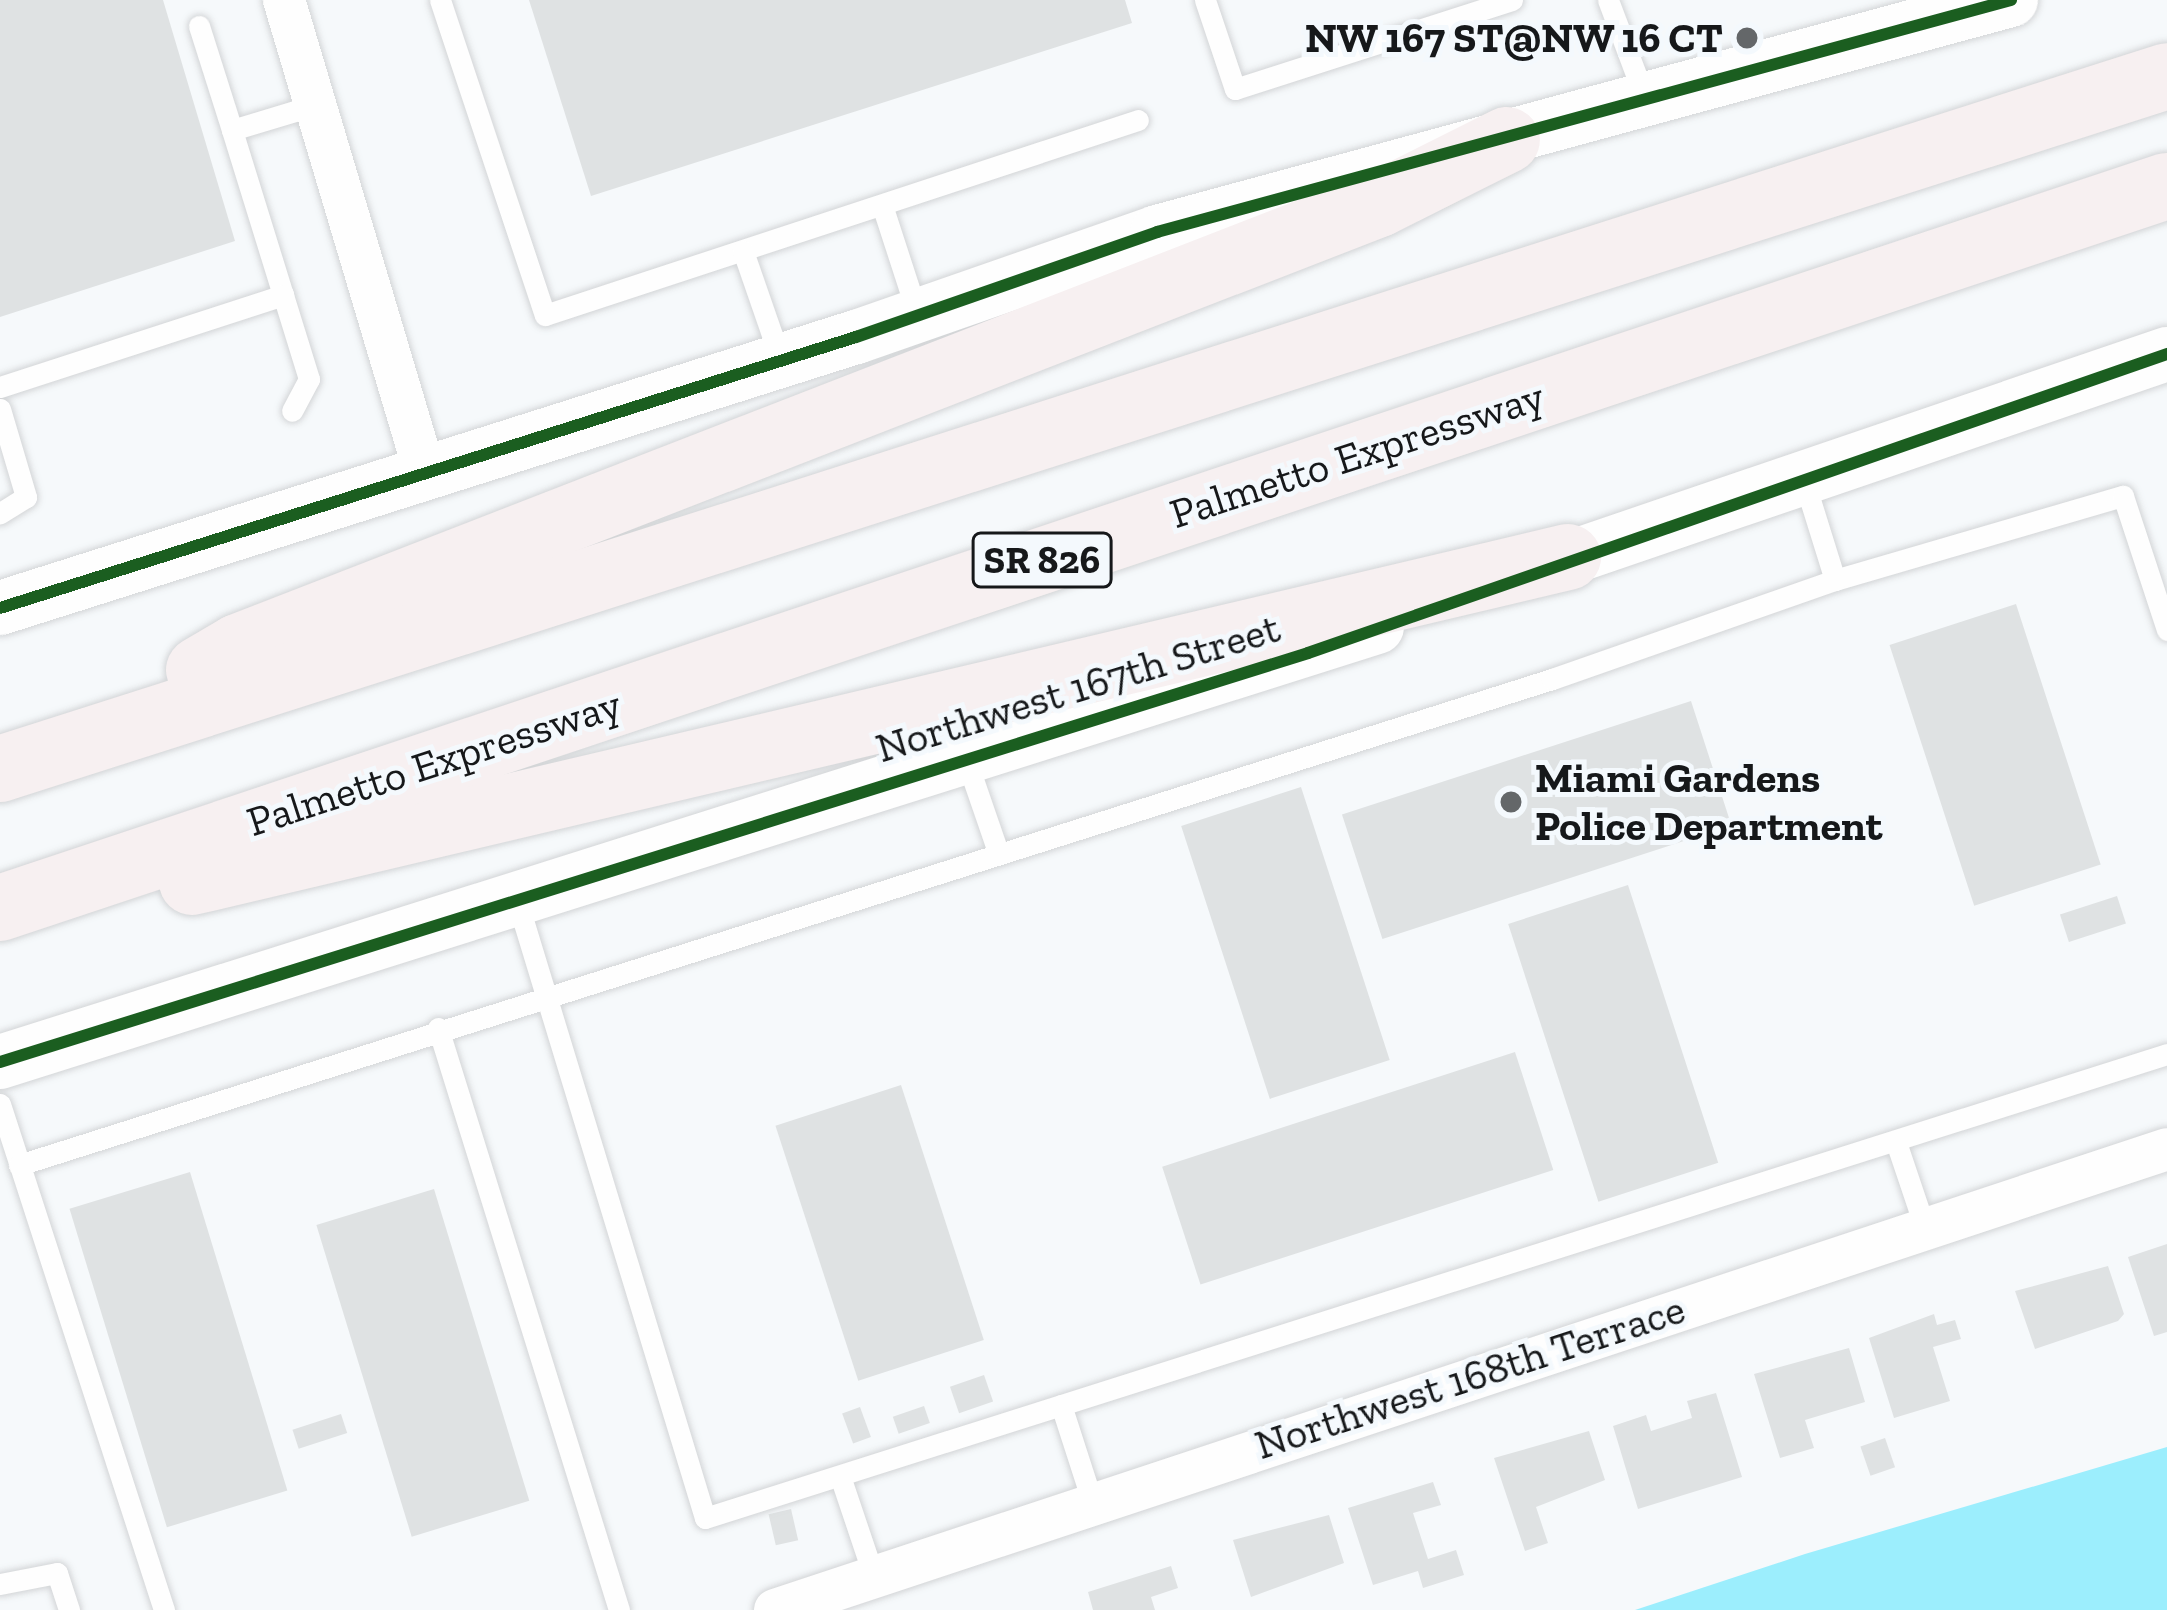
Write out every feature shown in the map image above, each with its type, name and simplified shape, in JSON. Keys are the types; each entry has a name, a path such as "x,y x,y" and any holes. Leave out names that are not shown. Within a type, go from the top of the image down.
{"highway":[{"path":"0,769 2167,76"},
{"path":"76,745 238,647 1379,204 1508,140"},
{"name":"Palmetto Expressway","path":"0,908 2167,186"},
{"path":"0,918 581,795 1568,557"}],"street":[{"path":"284,0 425,473"},
{"path":"0,608 782,361 1178,226 1372,169 1508,140 1646,101 1934,10 2011,0"},
{"name":"Northwest 167th Street","path":"0,1062 516,896 1308,652 1568,557 2167,354"},
{"name":"Northwest 168th Terrace","path":"775,1610 872,1574 2167,1149"}],"lane":[{"path":"440,0 544,315 1138,120"},
{"path":"1205,0 1234,88 1512,0"},
{"path":"1608,0 1646,101"},
{"path":"200,26 309,379 292,411"},
{"path":"232,130 316,105"},
{"path":"882,205 918,315"},
{"path":"742,251 782,361"},
{"path":"0,387 283,295"},
{"path":"0,409 26,496 0,513"},
{"path":"1803,476 1835,580"},
{"path":"20,1165 545,993 1552,680 1835,580 2123,496 2167,631"},
{"path":"965,756 998,852"},
{"path":"516,896 705,1518 2167,1054"},
{"path":"438,1028 619,1610"},
{"path":"0,1104 164,1610"},
{"path":"1896,1142 1924,1228"},
{"path":"1060,1405 1092,1502"},
{"path":"840,1476 872,1574"},
{"path":"0,1584 57,1573 69,1610"}],"water":[{"path":"2167,1447 2167,1610 1635,1610 1805,1554"}],"building":[{"path":"0,0 163,0 235,241 0,317"},
{"path":"529,0 1125,0 1132,23 591,196"},
{"path":"2016,604 2101,865 1974,906 1890,645"},
{"path":"1691,701 1731,826 1382,939 1342,814"},
{"path":"1301,787 1390,1060 1270,1099 1181,826"},
{"path":"1628,885 1718,1163 1598,1202 1508,924"},
{"path":"2117,896 2126,924 2069,942 2060,915"},
{"path":"1515,1052 1553,1170 1200,1285 1162,1167"},
{"path":"901,1085 984,1340 858,1381 775,1126"},
{"path":"190,1172 287,1490 167,1527 70,1209"},
{"path":"434,1189 529,1501 412,1537 316,1225"},
{"path":"2167,1244 2167,1332 2154,1336 2128,1257"},
{"path":"2108,1266 2124,1314 2118,1321 2035,1349 2015,1291"},
{"path":"1934,1314 1937,1325 1955,1320 1961,1339 1933,1347 1950,1401 1894,1418 1869,1338"},
{"path":"1849,1348 1865,1402 1805,1420 1814,1448 1780,1458 1754,1374"},
{"path":"984,1375 993,1401 959,1413 950,1387"},
{"path":"1716,1393 1742,1477 1638,1509 1613,1426 1646,1415 1651,1431 1692,1418 1687,1401"},
{"path":"924,1406 930,1423 899,1434 893,1417"},
{"path":"860,1407 871,1437 853,1444 842,1413"},
{"path":"341,1414 347,1433 299,1449 292,1430"},
{"path":"1589,1431 1605,1480 1536,1507 1548,1543 1525,1551 1494,1458"},
{"path":"1885,1438 1895,1467 1871,1476 1860,1446"},
{"path":"1433,1482 1441,1505 1413,1513 1428,1559 1456,1550 1464,1575 1423,1588 1418,1571 1373,1585 1348,1508"},
{"path":"791,1509 798,1540 776,1545 769,1514"},
{"path":"1329,1515 1344,1563 1251,1597 1233,1540"},
{"path":"1171,1566 1178,1588 1151,1597 1155,1610 1093,1610 1088,1592"}],"cycle path":[{"path":"0,608 856,337 1157,232 2011,0"},
{"path":"0,1062 1308,653 2167,354"}],"place":[{"name":"NW 167 ST@NW 16 CT","path":"1747,38"},
{"name":"Miami Gardens Police Department","path":"1511,802"}]}
